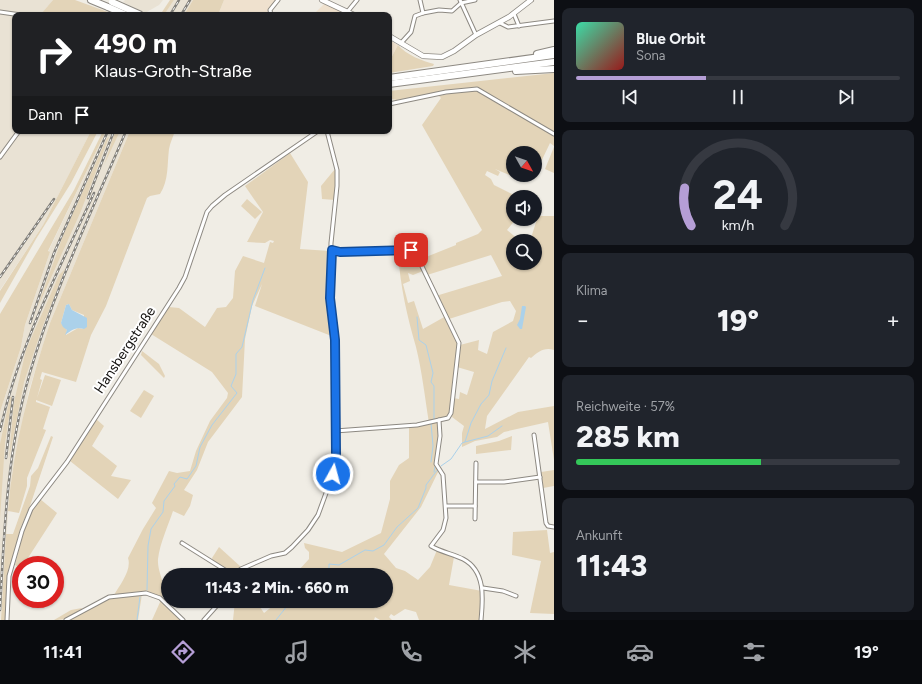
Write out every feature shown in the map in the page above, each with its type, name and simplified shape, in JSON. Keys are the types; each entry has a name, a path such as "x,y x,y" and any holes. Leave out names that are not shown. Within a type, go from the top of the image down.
{"highway":[{"path":"91,0 109,3 133,12"},
{"path":"109,3 122,12"},
{"path":"508,62 554,50"},
{"path":"392,78 554,55"},
{"path":"392,84 498,71 554,62"},
{"path":"498,71 554,69"}],"street":[{"path":"270,12 270,10 278,0"},
{"path":"322,0 348,11 357,0"},
{"path":"420,0 423,13"},
{"path":"401,43 411,32 415,16 440,10 452,11 460,2 476,0"},
{"path":"392,38 423,56 437,58 450,53 476,35 514,14 531,0"},
{"path":"112,12 120,1"},
{"path":"460,2 476,35"},
{"path":"0,12 12,14"},
{"path":"514,14 519,26"},
{"path":"500,22 506,27 554,21"},
{"path":"392,103 446,92 477,89 554,134"},
{"path":"0,157 17,134"},
{"name":"Hansbergstraße","path":"7,620 10,576 22,531 31,509 67,462 179,288 196,246 207,212 225,195 314,134"},
{"path":"243,568 271,556 285,553 312,526 321,509 332,480 335,461 335,334 330,292 337,170 328,134"},
{"path":"332,250 340,252 408,250 415,252 419,257 459,343 451,413 447,418 417,425 335,431"},
{"path":"438,420 440,436 436,464 440,468 443,475 446,506 445,525 431,546 468,563 475,571 483,588 481,620"},
{"path":"534,435 546,522 548,526 554,527"},
{"path":"475,518 476,462"},
{"path":"476,482 504,482 540,477"},
{"path":"446,506 475,506"},
{"path":"182,543 222,568"},
{"path":"483,588 503,591 516,596"},
{"path":"66,620 109,596 146,593 160,598 183,620"},
{"path":"204,620 215,608"}],"shaded area":[{"path":"0,0 53,0 43,12 12,12 12,134 89,134 43,225 0,290"},
{"path":"53,0 75,0 108,12 43,12"},
{"path":"125,0 163,0 159,5 147,12 143,12 123,2"},
{"path":"170,0 174,0 166,12 162,12"},
{"path":"174,0 193,0 186,12 166,12"},
{"path":"193,0 224,0 219,12 186,12"},
{"path":"224,0 276,0 269,9 269,12 219,12"},
{"path":"324,4 344,12 316,12"},
{"path":"392,42 398,45 392,56"},
{"path":"398,45 410,55 434,64 433,66 392,73 392,56"},
{"path":"554,73 554,146 550,143 542,160 542,146 506,146 506,174 495,169 500,172 498,176 487,171 485,175 491,179 494,185 506,191 506,226 510,226 507,230 512,234 506,234 506,270 542,270 542,234 532,234 535,226 542,226 542,216 554,216 554,350 547,349 539,352 531,358 529,357 487,416 485,429 518,412 554,406 554,460 548,422 504,432 497,437 475,441 462,447 462,433 464,426 452,417 453,398 459,399 460,392 467,395 474,372 457,367 460,345 479,340 478,350 487,354 493,332 513,321 516,311 510,301 502,302 449,319 438,297 439,295 502,276 491,255 427,275 421,259 456,245 456,243 478,234 482,230 422,125 441,98 439,96 448,94 448,90 397,100 392,99 392,91"},
{"path":"89,134 96,134 71,183 36,239 0,303 0,291 43,225"},
{"path":"102,134 105,134 48,251 50,252 25,325 21,347 0,412 0,314 74,190"},
{"path":"105,134 129,134 50,323 29,390 12,474 0,620 0,412 21,347 25,325 50,252 48,252"},
{"path":"114,134 119,134 104,165"},
{"path":"129,134 174,134 169,147 166,178 163,189 160,194 147,198 106,306 91,335 76,382 42,372 40,379 42,380 37,398 45,375 61,380 52,406 36,400 36,402 50,407 43,429 46,430 27,478 27,486 19,513 8,511 10,487 23,416 50,323","holes":["69,304 72,310 84,315 84,329 78,328 66,335 67,330 61,323 66,305"]},
{"path":"109,137 81,211 36,311 63,236 107,138"},
{"path":"554,147 554,173 545,169"},
{"path":"290,153 308,182 300,249 330,251 329,292 334,337 255,306 262,284 252,306 245,339 242,397 208,442 197,470 184,490 193,495 190,506 184,516 173,511 162,541 158,559 161,576 161,597 145,592 114,595 127,572 129,563 128,558 156,508 152,503 169,471 177,473 190,471 196,451 210,421 227,398 228,393 212,372 151,334 169,307 179,308 205,327 217,308 226,307 233,298 235,271 243,256 264,263 270,242 273,243 274,241 270,240 265,243 247,242 263,212 245,186"},
{"path":"335,169 335,200 322,199 321,186"},
{"path":"247,199 262,212 255,219 241,206"},
{"path":"406,251 416,255 423,271 413,275 408,273 410,281 403,284 408,303 414,301 423,329 446,316 459,344 450,413 446,418 437,419 439,436 436,463 440,468 421,507 384,554 396,568 405,571 418,580 430,567 437,550 454,557 449,585 482,591 480,620 419,620 416,612 405,609 394,616 391,614 389,617 392,620 380,620 375,617 374,620 233,620 234,608 261,608 264,613 270,608 393,608 393,568 301,568 309,559 309,552 305,548 304,543 342,552 381,533 390,499 390,481 399,465 409,458 409,428 429,423 420,365 402,288 398,252"},
{"path":"65,269 42,328 24,382 9,459 14,402 26,350 59,275"},
{"path":"142,351 159,364 165,376 164,378 141,355"},
{"path":"144,390 154,396 141,418 130,411"},
{"path":"10,397 12,397 5,443 0,519 0,444"},
{"path":"96,419 104,426 92,446 117,466 111,476 131,480 118,499 70,461"},
{"path":"51,436 53,437 30,506 20,529 13,556 12,556 8,578 6,620 1,620 6,534 13,534 30,486 31,476 38,468"},
{"path":"512,436 511,450 476,454 476,446 499,441"},
{"path":"554,470 554,486 543,488 541,472"},
{"path":"40,499 57,513 29,556 17,556 27,522"},
{"path":"547,530 550,553 554,552 554,614 530,613 541,561 512,555 513,532"},
{"path":"219,547 241,567 224,568 213,561 212,558"},
{"path":"142,594 138,620 69,620 110,597"},
{"path":"161,600 161,608 169,608 182,620 152,620"},
{"path":"82,608 76,614 66,619 54,620 71,610"}],"water":[{"path":"69,304 72,310 87,318 87,327 84,329 74,329 65,335 67,330 61,323 66,305"},
{"path":"522,306 526,307 522,329 520,329 517,325 520,319"}],"waterway":[{"path":"147,590 148,546 151,529 163,512 164,501 175,486 174,484 180,477 187,479 196,466 200,447 212,425 237,393 231,386 236,374 236,354 242,347 253,300 265,268"},
{"path":"417,317 419,340 426,345 433,373 431,382 434,386 434,419"},
{"path":"441,466 451,459 462,443 465,442 471,423 481,404 489,395 492,381 506,348"},
{"path":"431,423 433,446 431,462"},
{"path":"465,442 488,436 502,426"},
{"path":"434,472 435,467"},
{"path":"329,568 329,564 339,565 365,550 373,551 384,545 397,527 418,508 426,485 438,469"},
{"path":"137,620 140,597"},
{"path":"276,620 285,608"}],"railway":[{"path":"172,12 179,0"},
{"path":"183,12 190,0"},
{"path":"30,323 54,253 107,134"},
{"path":"88,198 113,134"},
{"path":"0,610 5,521 11,463 29,376 61,283 125,134"},
{"path":"0,431 17,369 28,339 94,193"},
{"path":"0,277 54,199"},
{"path":"6,458 13,397"}],"route":[{"path":"333,474 336,455 334,424 335,334 330,298 332,250 336,252 411,250"}]}
